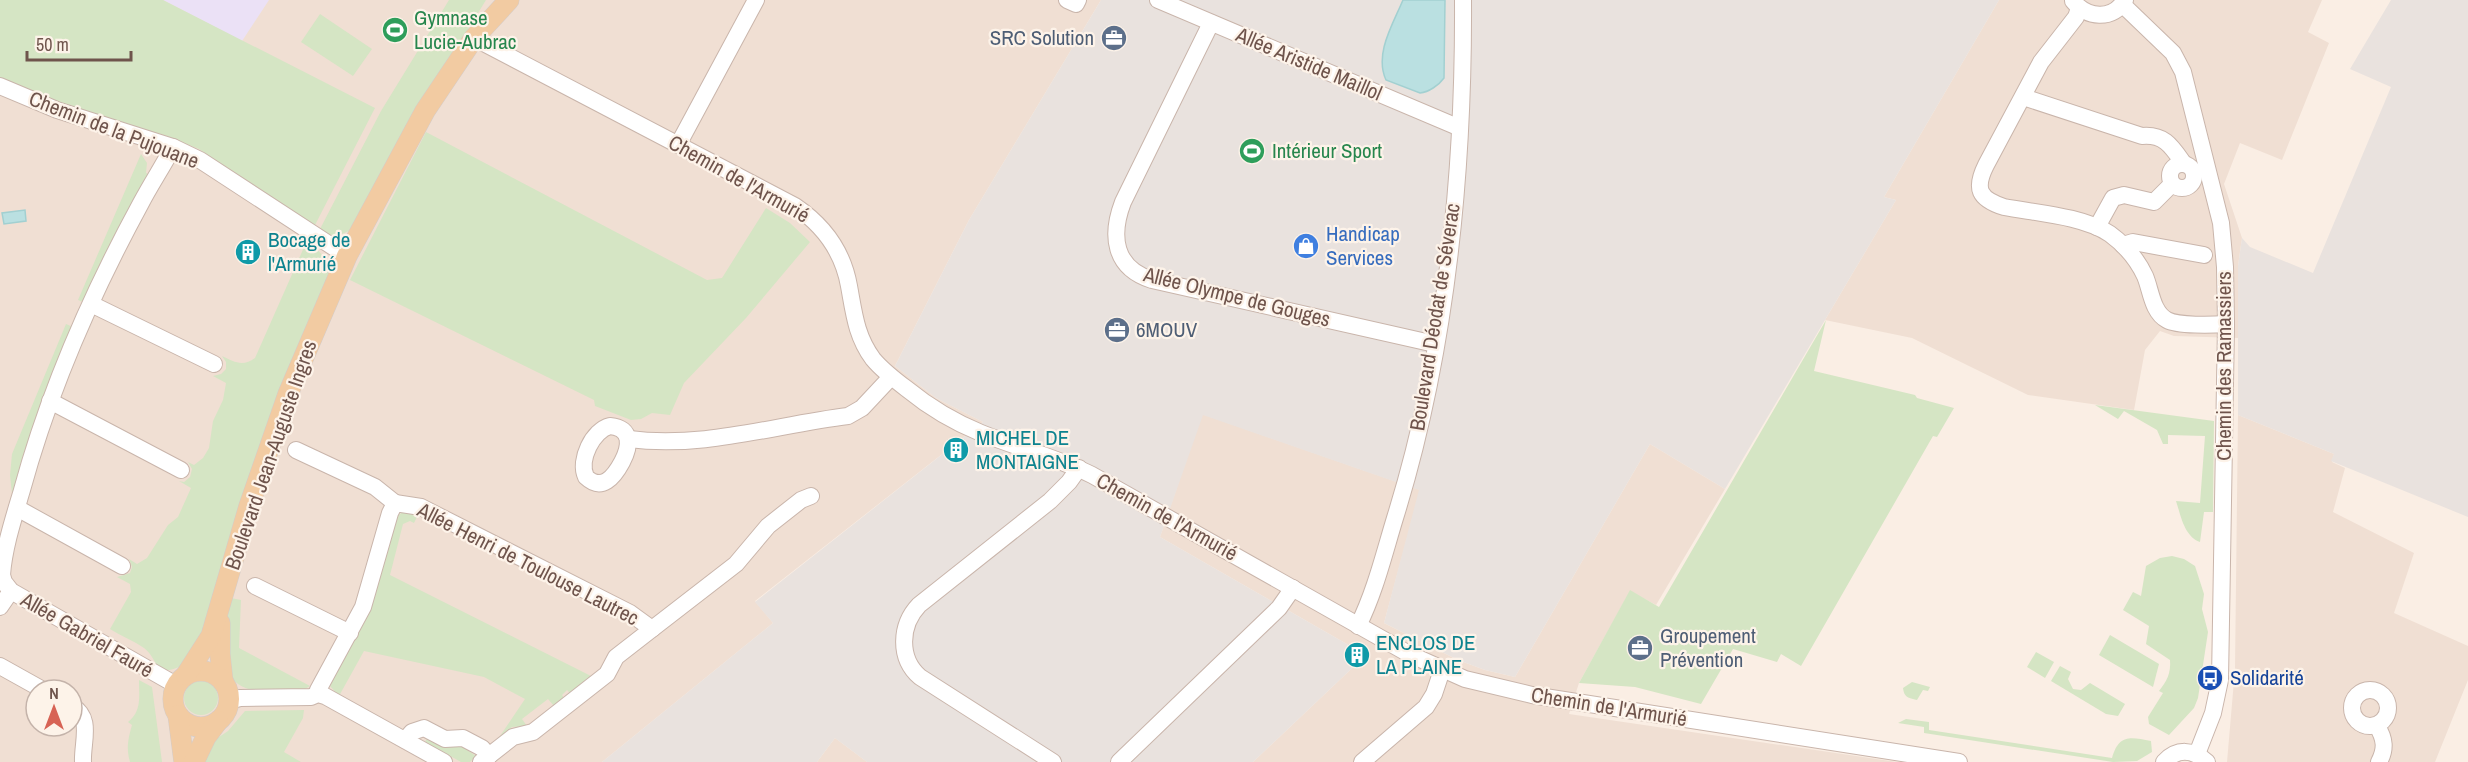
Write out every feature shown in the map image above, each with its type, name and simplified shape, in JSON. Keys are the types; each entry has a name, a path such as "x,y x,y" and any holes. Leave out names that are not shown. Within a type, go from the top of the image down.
{"main road":[{"name":"Boulevard Jean-Auguste Ingres","path":"480,31 493,0"},
{"name":"Boulevard Jean-Auguste Ingres","path":"181,680 211,636 249,506 288,394 347,256 425,111 480,31 499,14 509,0"},
{"name":"Boulevard Jean-Auguste Ingres","path":"221,608 219,639 223,682"},
{"path":"184,762 178,715 173,700 181,680 199,670 213,673 223,682 227,688 229,701 225,712 206,737 194,762"},
{"path":"178,715 186,722 196,726 207,726 218,721"}],"street":[{"path":"678,145 756,0"},
{"path":"1067,0 1077,4 1078,0"},
{"name":"Allée Aristide Maillol","path":"1158,0 1460,128"},
{"name":"Boulevard Déodat de Séverac","path":"1358,626 1380,567 1410,466 1435,344 1452,228 1460,128 1463,0"},
{"name":"Chemin des Ramassiers","path":"2076,4 2090,14 2102,15 2113,12 2123,2 2173,53 2183,72 2222,223 2226,324 2220,680 2202,758"},
{"path":"2076,4 2076,17 2041,62 1980,176 1979,188 1983,196 1992,203 2085,223 2097,227 2124,245 2141,268 2154,304 2161,316 2174,322 2226,324"},
{"name":"Allée Olympe de Gouges","path":"1211,23 1123,202 1117,219 1117,242 1128,266 1135,273 1152,280 1435,344"},
{"name":"Chemin de l'Armurié","path":"480,31 678,145 795,206 815,222 833,243 841,259 849,285 856,327 872,357 891,377 930,406 972,429 1079,468 1358,626 1442,670 1465,679 1532,695 1959,762"},
{"name":"Chemin de la Pujouane","path":"0,86 57,110 173,147 224,174 347,256"},
{"path":"2023,97 2142,136 2156,136 2169,143 2184,164 2192,169 2194,178 2192,183 2185,188 2172,184 2154,202 2124,195 2113,198 2097,227"},
{"name":"Allée Gabriel Fauré","path":"173,147 141,203 91,304 50,401 31,457 3,571 4,582 10,591 181,680"},
{"path":"2124,245 2133,242 2204,255"},
{"path":"91,304 214,364"},
{"path":"628,439 648,442 690,442 848,416 862,408 891,377"},
{"path":"50,401 181,470"},
{"path":"296,450 375,487 395,503"},
{"path":"1053,762 920,677 910,665 905,652 904,638 907,624 919,605 1050,501 1070,482 1079,468"},
{"name":"Allée Henri de Toulouse Lautrec","path":"485,759 513,737 533,732 607,674 616,657 736,564 768,526 801,500 811,496"},
{"name":"Allée Henri de Toulouse Lautrec","path":"318,694 318,690 363,607 390,513 395,503 421,507 630,613 651,629"},
{"path":"17,508 122,566"},
{"path":"255,586 350,633"},
{"path":"1119,762 1279,608 1293,588"},
{"path":"0,607 10,591"},
{"path":"0,666 24,679"},
{"path":"1362,762 1426,707 1434,694 1442,670"},
{"path":"229,701 240,698 310,697 318,694 330,698 444,762"},
{"path":"83,762 84,718"},
{"path":"2377,726 2383,736 2384,744 2384,754 2379,762"},
{"path":"405,740 414,730 424,728 448,740 463,738 482,748 485,759"},
{"path":"2164,762 2170,755 2179,752 2202,758"}],"shaded area":[{"path":"0,0 1101,0 969,220 895,366 936,398 983,422 755,601 773,623 602,762 0,762"},
{"path":"163,0 269,0 242,41"},
{"path":"1101,0 1999,0 1884,197 1896,200 1725,489 1650,444 1515,677 1485,670 1458,660 1384,623 1419,490 1203,415 1160,537 1366,655 1253,762 867,762 835,738 817,762 602,762 773,623 755,602 983,422 936,398 895,366 969,220"},
{"path":"1999,0 2322,0 2308,32 2329,43 2282,160 2240,143 2224,184 2242,238 2238,266 2238,338 2174,336 2160,331 2145,350 2134,410 2028,395 1912,338 1825,320 1896,200 1884,197"},
{"path":"2391,0 2468,0 2468,517 2331,461 2334,454 2238,415 2238,266 2242,238 2250,247 2313,273 2391,87 2350,69"},
{"path":"1202,414 1420,490 1384,623 1458,660 1485,670 1515,677 1650,444 1725,489 1656,605 1630,591 1579,683 1569,714 1897,762 1253,762 1366,655 1160,537"},
{"path":"2238,415 2334,454 2332,462 2345,468 2333,512 2414,553 2394,613 2468,646 2468,680 2435,762 2227,762 2235,669"},
{"path":"835,738 867,762 817,762"}],"green space":[{"path":"0,0 163,0 375,108 314,227 199,149 164,135 104,119 0,80"},
{"path":"449,0 486,0 392,153 349,231 334,235 319,231 381,111"},
{"path":"320,14 372,49 353,76 301,42"},
{"path":"426,132 707,280 722,278 766,208 790,223 810,242 746,318 684,383 670,415 652,413 641,419 631,420 595,406 594,400 350,280"},
{"path":"141,154 147,163 146,173 150,175 85,303 78,300"},
{"path":"312,244 325,258 329,275 208,627 181,666 161,669 144,648 110,629 131,592 130,584 117,577 130,573 132,567 129,559 137,564 147,558 168,525 178,517 191,488 179,481 184,482 190,477 192,469 188,462 194,465 203,458 209,448 213,421 223,400 226,383 213,376 221,374 226,369 226,362 222,356 242,363 255,358 305,245 309,250"},
{"path":"1826,320 1814,371 1915,395 1917,398 1954,408 1937,437 1933,436 1801,666 1781,654 1777,662 1733,649 1701,704 1635,687 1579,683 1630,590 1659,607"},
{"path":"66,324 73,327 37,414 12,494 10,475 12,454"},
{"path":"2095,405 2214,421 2213,512 2204,512 2200,542 2187,530 2176,501 2200,503 2205,436 2168,435 2168,444 2163,444 2157,430 2124,411 2118,419"},
{"path":"403,512 419,513 414,523 410,521 403,524 390,575 591,676 570,693 567,690 562,695 564,698 554,706 548,699 522,719 527,726 512,727 498,739 525,699 484,677 364,651 339,696 330,686 397,516"},
{"path":"2172,556 2184,559 2195,566 2204,594 2202,609 2208,632 2198,698 2194,708 2169,735 2149,724 2148,717 2163,693 2159,691 2168,677 2170,660 2146,644 2149,626 2123,610 2133,592 2141,596 2146,566 2160,558"},
{"path":"231,598 241,600 239,648 310,686 305,689 285,691 255,690 245,688 230,676 225,627"},
{"path":"2110,635 2159,664 2153,687 2099,655"},
{"path":"2036,652 2054,662 2045,678 2027,667"},
{"path":"2060,666 2071,672 2068,679 2073,689 2081,690 2090,683 2125,704 2118,716 2106,714 2051,681"},
{"path":"139,680 152,687 162,762 130,762 128,744 132,725 128,722 138,708"},
{"path":"201,681 213,686 218,698 213,710 201,715 189,710 184,698 189,686"},
{"path":"1912,682 1930,687 1928,691 1923,690 1917,700 1905,695 1903,688"},
{"path":"304,710 303,718 284,752 301,762 204,762 216,739 228,731 245,711"},
{"path":"1906,719 1929,722 1929,730 2112,758 2118,745 2131,738 2151,741 2152,752 2137,761 2113,762 1924,733 1924,727 1898,723"},
{"path":"428,737 457,743 476,756 470,762 461,762 425,742"}],"water":[{"path":"1403,0 1445,0 1444,78 1434,88 1420,93 1386,80 1383,70 1382,60 1386,39"},
{"path":"25,210 26,221 4,224 2,213"}],"place":[{"name":"Gymnase Lucie-Aubrac","path":"395,30"},
{"name":"SRC Solution","path":"1114,38"},
{"name":"Intérieur Sport","path":"1252,151"},
{"name":"Handicap Services","path":"1306,246"},
{"name":"Bocage de l'Armurié","path":"248,252"},
{"name":"6MOUV","path":"1117,330"},
{"name":"MICHEL DE MONTAIGNE","path":"956,450"},
{"name":"Groupement Prévention","path":"1640,648"},
{"name":"ENCLOS DE LA PLAINE","path":"1357,655"},
{"name":"Solidarité","path":"2210,678"}]}
